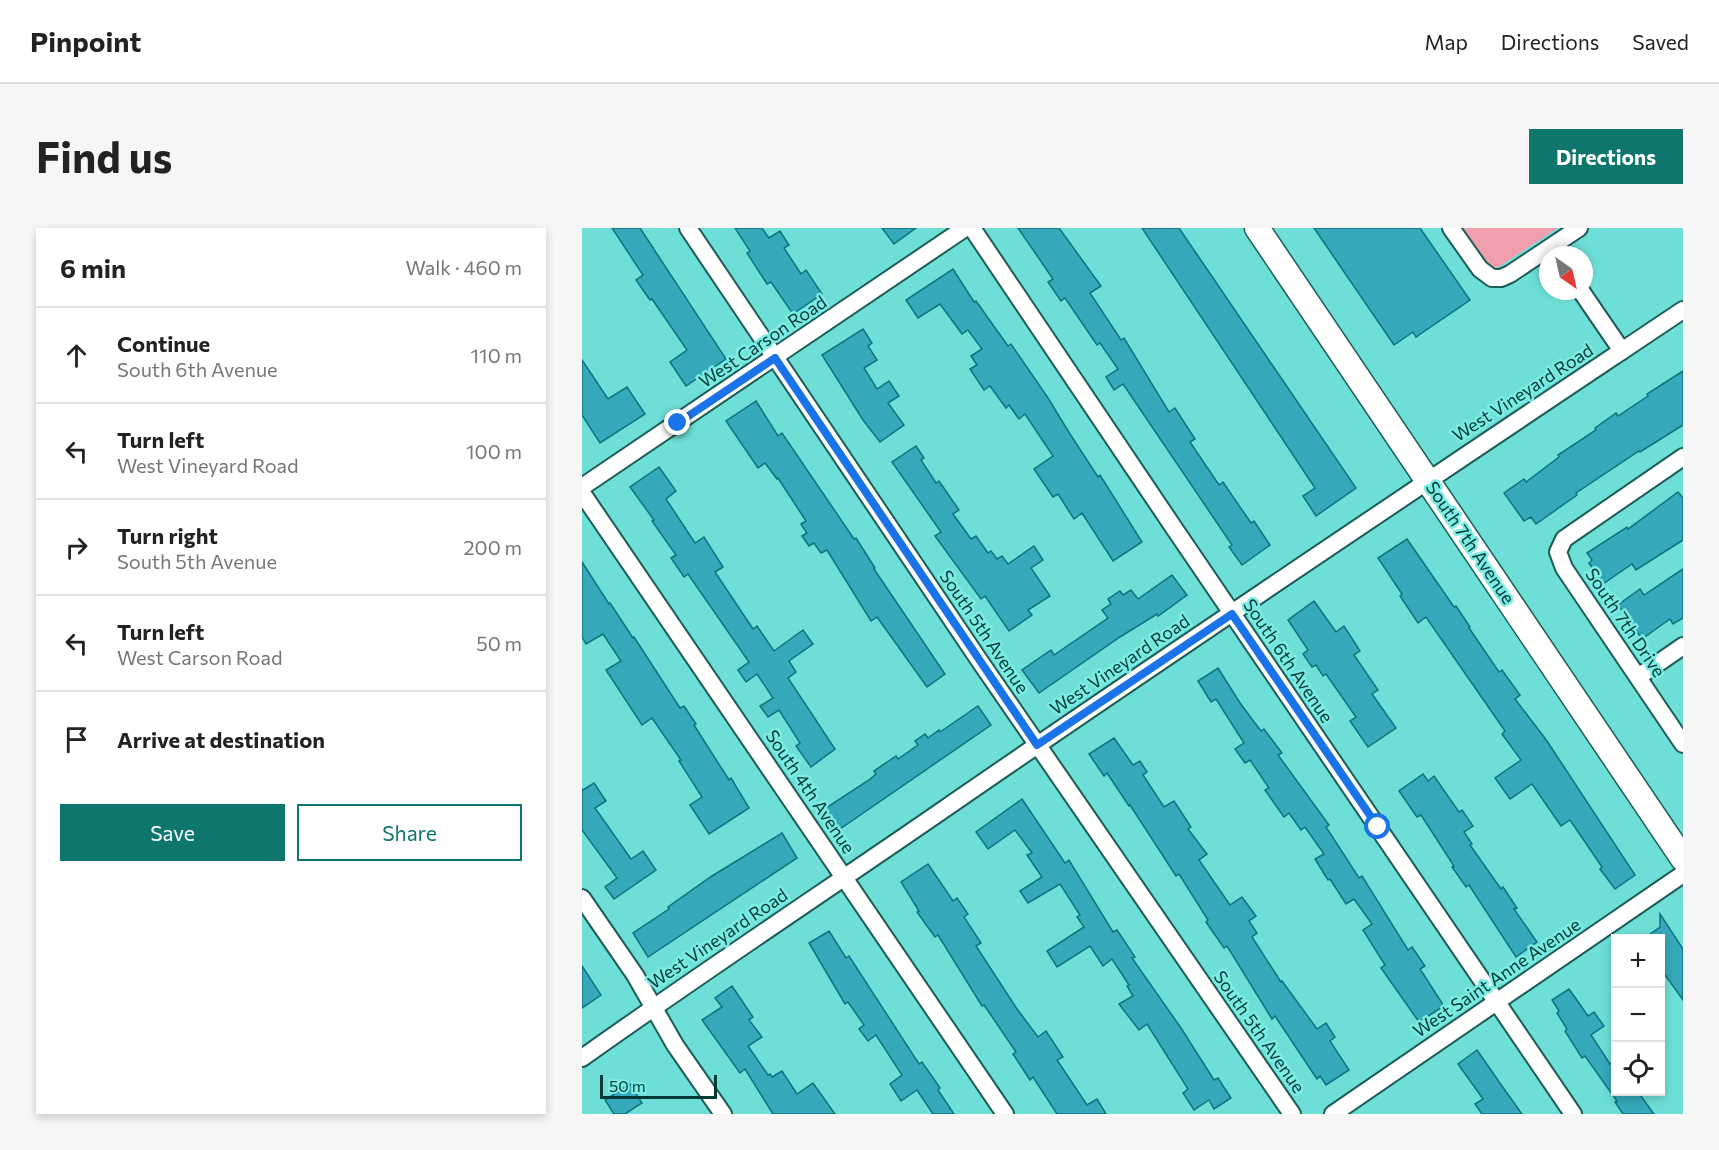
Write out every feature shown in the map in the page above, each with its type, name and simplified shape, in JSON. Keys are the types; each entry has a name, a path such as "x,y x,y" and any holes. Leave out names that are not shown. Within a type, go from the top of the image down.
{"main road":[{"name":"South 7th Avenue","path":"1257,228 1683,859"}],"street":[{"name":"South 5th Avenue","path":"688,228 1037,745 1292,1114"},
{"name":"West Carson Road","path":"582,487 965,228"},
{"name":"South 6th Avenue","path":"972,228 1573,1114"},
{"path":"1451,228 1480,269 1491,278 1501,278 1539,259"},
{"path":"1559,246 1579,228"},
{"path":"1587,300 1622,351"},
{"name":"West Vineyard Road","path":"582,1058 1037,745 1683,310"},
{"name":"South 7th Drive","path":"1683,457 1564,539 1558,552 1564,568 1683,744"},
{"name":"South 4th Avenue","path":"582,493 1005,1114"},
{"path":"1638,677 1683,646"},
{"name":"West Saint Anne Avenue","path":"1332,1114 1683,874"},
{"path":"582,898 635,975 675,1045 723,1114"}],"shaded area":[{"path":"1460,228 1558,228 1497,268 1481,258"}],"building":[{"path":"612,228 640,228 726,359 686,386 670,362 687,350 636,280 643,275"},
{"path":"735,228 762,228 769,238 780,231 789,245 784,248 801,274 806,270 822,294 793,314 771,282 767,284 747,253 750,251"},
{"path":"882,228 916,228 894,244"},
{"path":"1018,228 1059,228 1101,286 1090,293 1121,340 1124,338 1169,412 1175,408 1195,439 1190,442 1219,485 1223,482 1251,523 1254,521 1270,545 1242,565 1229,547 1232,545 1123,384 1114,390 1106,377 1118,369 1100,343 1097,345 1065,298 1061,301 1048,282 1053,279"},
{"path":"1142,228 1179,228 1356,488 1316,516 1303,496 1315,488"},
{"path":"1314,228 1420,228 1470,300 1416,337 1413,332 1394,345"},
{"path":"953,269 974,302 976,301 1008,346 1011,344 1098,477 1100,475 1142,542 1113,561 1082,513 1074,519 1058,494 1053,497 1034,469 1053,456 1025,414 1019,419 1009,405 1006,408 990,386 984,390 970,369 977,365 971,356 982,349 968,330 962,334 940,304 918,318 906,300"},
{"path":"863,329 872,343 868,346 877,360 864,368 877,389 889,381 899,396 888,403 904,425 880,442 863,420 822,355"},
{"path":"582,360 608,399 627,387 645,414 600,443 582,415"},
{"path":"1683,371 1683,425 1576,493 1577,495 1536,524 1531,517 1524,521 1504,493 1524,479 1526,482 1559,457 1558,455 1596,430 1595,428 1616,413 1618,416"},
{"path":"756,401 778,436 782,433 854,539 856,538 874,569 945,674 927,687 877,617 871,621 827,550 821,553 814,543 809,546 802,536 807,533 801,524 806,521 778,478 765,463 758,468 726,421"},
{"path":"916,446 924,458 921,460 936,483 939,481 959,510 953,514 971,539 976,536 988,553 991,551 997,559 1002,556 1008,564 1034,546 1043,560 1031,568 1050,596 1028,610 1032,615 1009,631 985,596 981,599 935,536 941,532 892,462"},
{"path":"659,467 676,491 666,499 695,543 704,537 723,567 715,572 753,629 757,626 774,651 803,630 813,644 789,661 796,672 788,678 835,749 811,767 796,746 800,743 779,710 768,717 760,706 773,698 757,674 746,682 738,670 749,662 688,574 684,577 671,558 676,555 630,487"},
{"path":"1678,492 1683,498 1683,540 1636,570 1632,564 1603,584 1589,563 1592,560 1587,553 1627,527 1628,529"},
{"path":"1407,539 1454,607 1456,606 1499,672 1502,670 1520,695 1515,699 1547,741 1635,875 1615,889 1570,820 1561,826 1532,784 1510,799 1495,778 1521,760 1502,734 1505,731 1426,617 1418,623 1378,558"},
{"path":"582,562 680,708 684,706 729,780 731,778 749,808 709,834 690,805 702,797 679,761 681,760 652,718 642,725 606,670 621,661 603,634 586,644 582,637"},
{"path":"1683,569 1683,618 1673,624 1670,619 1642,639 1618,605 1640,589 1644,595"},
{"path":"1172,575 1187,595 1158,616 1157,614 1120,637 1039,693 1022,670 1051,650 1054,655 1108,618 1102,610 1111,604 1108,599 1120,591 1123,595 1131,590 1138,599"},
{"path":"1314,601 1336,632 1344,626 1360,651 1354,655 1378,690 1372,694 1396,728 1368,747 1350,721 1356,717 1326,674 1323,676 1316,665 1312,667 1303,654 1308,650 1288,620"},
{"path":"1218,668 1261,731 1264,729 1282,753 1278,755 1329,825 1326,827 1359,878 1362,876 1408,950 1412,947 1425,966 1420,969 1444,1006 1419,1022 1381,968 1385,965 1363,930 1372,924 1354,899 1346,904 1315,859 1324,854 1305,827 1301,830 1289,813 1284,817 1265,790 1269,788 1250,760 1245,763 1235,749 1244,743 1216,699 1211,702 1198,681"},
{"path":"978,706 991,725 840,829 826,808 869,780 876,774 874,771 896,756 898,759 918,745 915,741 925,734 928,738 939,730 940,732"},
{"path":"1114,738 1133,765 1140,761 1147,772 1143,775 1164,807 1174,801 1191,827 1188,829 1207,854 1199,860 1230,905 1242,897 1256,916 1249,921 1257,933 1252,937 1281,982 1317,1029 1326,1023 1335,1037 1330,1041 1349,1070 1326,1085 1320,1076 1317,1079 1275,1016 1272,1019 1227,946 1224,948 1206,922 1208,920 1179,874 1176,876 1130,805 1107,773 1104,776 1089,754"},
{"path":"1423,774 1428,781 1434,776 1459,812 1462,810 1473,826 1464,832 1472,844 1470,845 1501,889 1503,887 1517,908 1514,909 1537,942 1516,957 1469,885 1466,887 1452,867 1454,866 1421,815 1417,817 1399,791"},
{"path":"594,783 606,801 595,808 631,859 643,851 656,870 614,899 605,887 617,878 582,830 582,789"},
{"path":"1022,799 1065,863 1069,860 1113,932 1117,930 1135,957 1132,958 1214,1080 1218,1078 1231,1098 1214,1109 1209,1100 1194,1110 1183,1093 1188,1089 1147,1024 1139,1030 1119,1004 1133,996 1127,986 1129,985 1112,959 1103,966 1090,946 1057,967 1047,951 1084,927 1077,917 1080,915 1060,884 1028,903 1020,891 1042,877 1027,855 1032,853 1015,830 988,849 976,832"},
{"path":"782,833 797,858 648,957 633,933 712,876"},
{"path":"928,864 953,901 957,898 968,914 964,917 981,943 976,946 1017,1009 1038,1037 1046,1031 1063,1057 1057,1060 1087,1105 1097,1099 1106,1114 1057,1114 1033,1077 1030,1080 1013,1054 1016,1052 984,1005 982,1006 938,935 935,937 917,912 919,911 901,882"},
{"path":"1660,914 1683,949 1683,1000 1665,975 1665,934 1650,934 1660,927"},
{"path":"829,931 846,958 849,956 919,1064 922,1062 940,1088 938,1090 954,1114 933,1114 917,1090 901,1101 890,1084 902,1075 876,1035 868,1041 859,1029 864,1025 848,1002 845,1004 809,943"},
{"path":"582,966 601,995 582,1008"},
{"path":"732,986 753,1017 749,1020 762,1037 748,1046 768,1075 772,1077 782,1071 797,1094 813,1083 835,1114 773,1114 745,1069 740,1073 702,1020 722,1007 715,998"},
{"path":"1569,989 1588,1016 1594,1012 1604,1026 1591,1035 1611,1063 1611,1093 1585,1056 1582,1058 1565,1031 1567,1029 1552,1000"},
{"path":"1477,1050 1522,1114 1482,1114 1475,1104 1483,1099 1458,1064"},
{"path":"630,1084 642,1103 625,1114 614,1114 605,1100"},
{"path":"1613,1096 1641,1096 1654,1114 1623,1114 1615,1102 1617,1101"}],"route":[{"path":"678,423 775,358 1037,745 1232,614 1378,827"}]}
